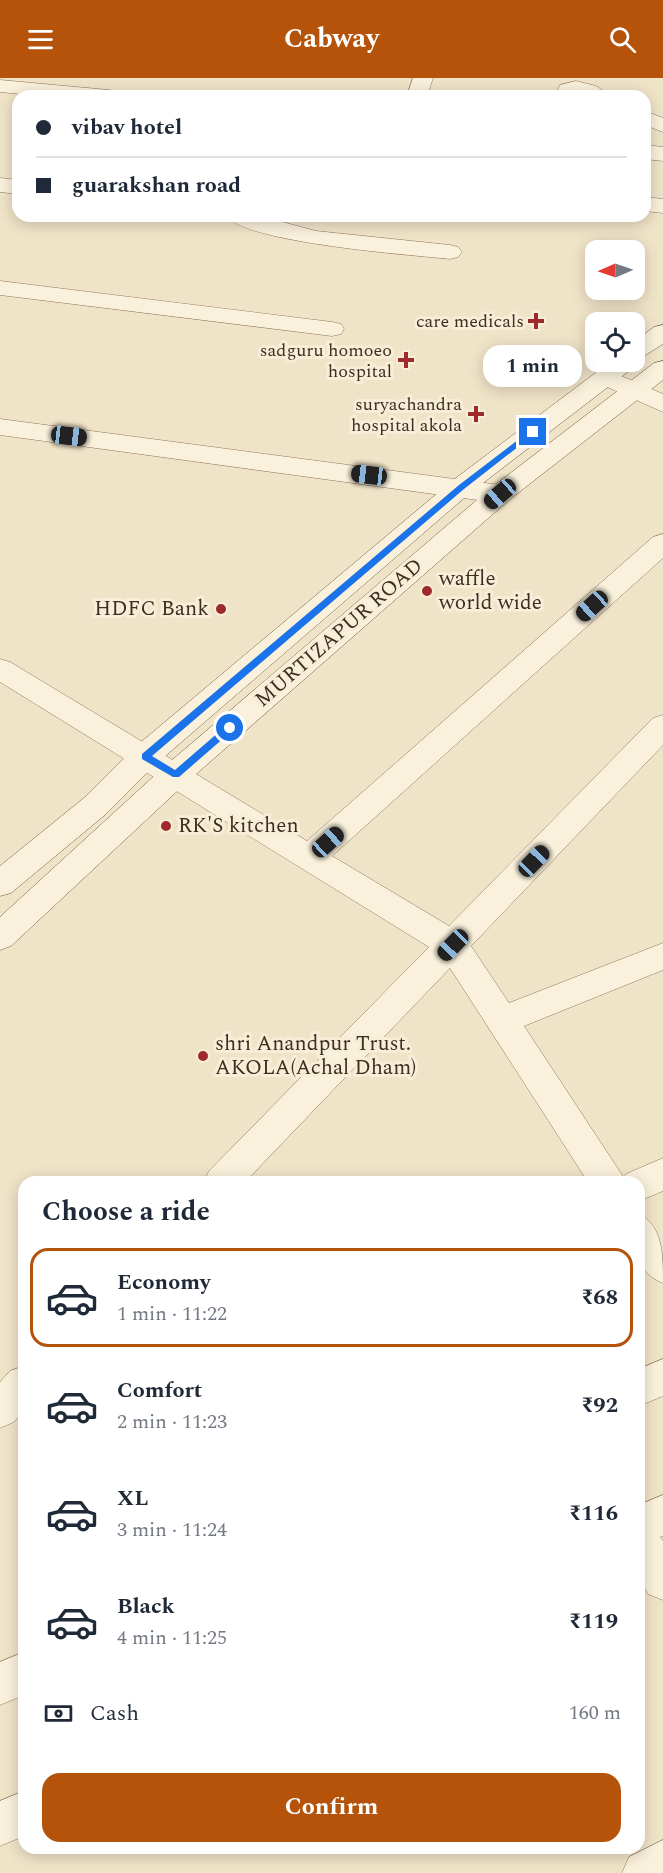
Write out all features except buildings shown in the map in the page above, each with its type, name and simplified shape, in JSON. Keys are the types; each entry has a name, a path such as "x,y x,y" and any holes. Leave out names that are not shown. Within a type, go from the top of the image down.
{"street":[{"path":"0,86 44,90"},
{"path":"567,90 571,87 588,90"},
{"path":"253,222 303,236 450,252"},
{"path":"0,288 333,329"},
{"path":"645,346 663,332"},
{"name":"MURTIZAPUR ROAD","path":"0,937 176,774 500,494 663,368"},
{"path":"0,884 95,806 146,756 461,487 611,372"},
{"path":"618,372 633,390 663,404"},
{"path":"0,427 500,494"},
{"path":"310,857 663,543"},
{"path":"0,669 176,774 453,945 604,1176"},
{"path":"228,1176 663,726"},
{"path":"502,1020 663,956"},
{"path":"645,1182 663,1174"},
{"path":"645,1239 663,1266"},
{"path":"645,1385 663,1377"},
{"path":"0,1409 18,1390"},
{"path":"645,1523 663,1515"},
{"path":"645,1550 663,1579"},
{"path":"0,1684 18,1676"},
{"path":"0,1824 18,1816"},
{"path":"645,1873 663,1863"}],"place":[{"name":"care medicals","path":"536,321"},
{"name":"sadguru homoeo hospital","path":"406,360"},
{"name":"suryachandra hospital akola","path":"476,414"},
{"name":"waffle world wide","path":"427,591"},
{"name":"HDFC Bank","path":"221,609"},
{"name":"RK'S kitchen","path":"166,826"},
{"name":"shri Anandpur Trust. AKOLA(Achal Dham)","path":"203,1056"}],"route":[{"path":"230,728 176,774 146,756 461,487 533,432"}]}
